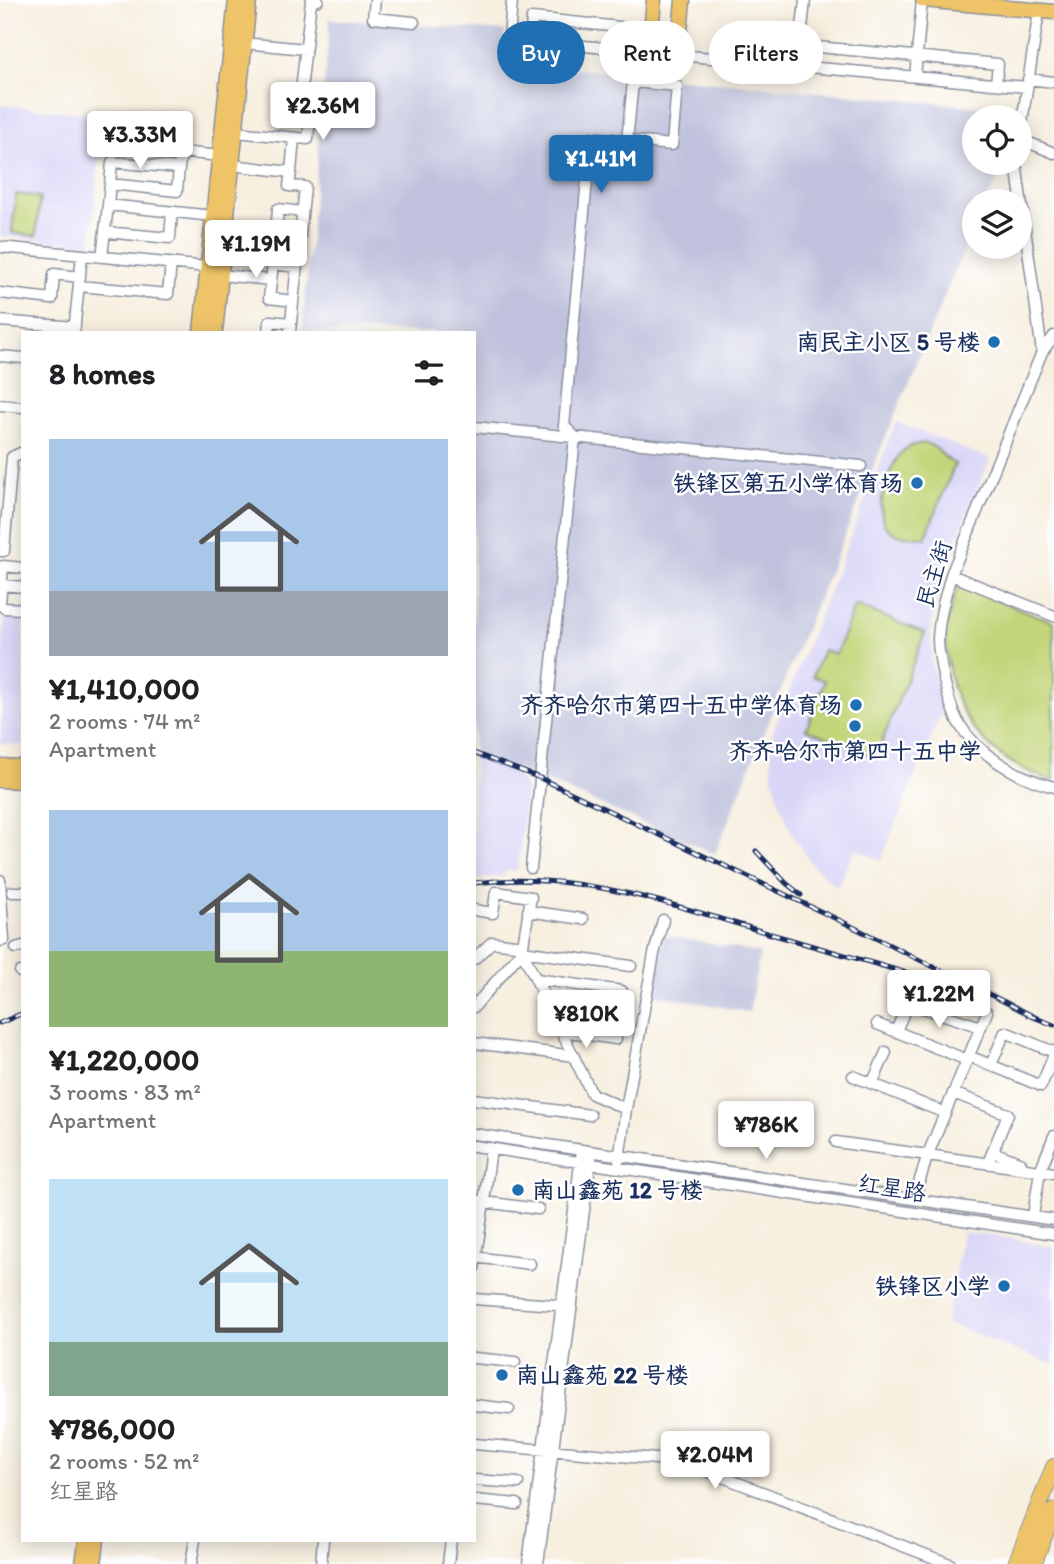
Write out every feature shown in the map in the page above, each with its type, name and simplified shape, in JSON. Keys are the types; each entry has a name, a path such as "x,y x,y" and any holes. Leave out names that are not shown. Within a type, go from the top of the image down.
{"highway":[{"path":"1016,1564 1054,1467"},
{"path":"1033,1564 1054,1511"}],"main road":[{"path":"201,331 214,271 236,0"},
{"path":"215,331 214,216 225,160 235,132 249,0"},
{"path":"654,0 655,21"},
{"path":"681,21 683,0"},
{"path":"923,0 1054,12"},
{"path":"0,766 21,767"},
{"path":"0,780 21,781"},
{"path":"83,1563 86,1542"},
{"path":"83,1563 96,1542"}],"street":[{"path":"235,132 308,139 310,118 298,117 311,1 318,0"},
{"path":"375,0 373,18 414,22"},
{"path":"510,21 512,0"},
{"path":"803,21 805,0"},
{"path":"915,77 923,0"},
{"path":"1025,105 1039,11"},
{"path":"532,21 555,21"},
{"path":"244,43 305,49"},
{"path":"823,47 998,64 996,84"},
{"path":"823,68 996,84 1054,82"},
{"path":"531,868 575,438 564,426 591,138 673,145 677,86 633,82 627,141"},
{"path":"269,331 270,321 290,328 305,187 289,186 294,138"},
{"path":"1032,143 1054,153"},
{"path":"110,184 177,191 181,152 290,172"},
{"path":"102,257 112,162 179,169"},
{"path":"1018,175 1042,352"},
{"path":"108,205 214,216"},
{"path":"299,246 275,244 278,209 302,212"},
{"path":"105,232 170,238 172,212"},
{"path":"0,247 172,264 271,280"},
{"path":"0,321 74,330 82,255"},
{"path":"0,293 52,299 54,274 79,281 169,294 172,264"},
{"path":"293,301 269,298 271,280 273,264 297,267"},
{"name":"民主街","path":"1054,336 1042,352 951,576 938,639 948,699 958,722 979,746 1010,770 1037,783 1054,787"},
{"path":"0,356 21,358"},
{"path":"0,405 21,407"},
{"path":"476,427 861,466"},
{"path":"0,551 4,551 6,464 21,453"},
{"path":"21,568 3,566 2,585 2,606 21,609"},
{"path":"951,576 1054,616"},
{"path":"2,585 21,587"},
{"path":"0,882 4,940 0,941"},
{"path":"476,911 493,913 496,892 531,897 523,948 592,1094 626,1109"},
{"path":"528,911 583,919"},
{"path":"618,1162 654,954 663,920"},
{"path":"476,957 492,942 631,966"},
{"path":"476,1005 523,948"},
{"path":"537,979 622,991"},
{"path":"896,1031 908,1003 981,1027"},
{"path":"914,1199 928,1154 987,1012"},
{"path":"877,1024 1041,1086 1053,1057 1005,1032 991,1065"},
{"path":"562,1031 615,1038"},
{"path":"476,1043 574,1056"},
{"path":"872,1084 886,1052"},
{"path":"853,1076 945,1113"},
{"path":"953,1093 1008,1114 991,1158"},
{"path":"476,1099 590,1115"},
{"name":"红星路","path":"476,1134 586,1157 1054,1234"},
{"path":"1033,1216 1040,1171 1054,1136"},
{"path":"836,1142 928,1154 991,1158 1054,1173"},
{"name":"红星路","path":"476,1146 586,1157"},
{"path":"476,1247 479,1206 491,1148"},
{"path":"538,1564 549,1451 586,1157"},
{"name":"红星路","path":"618,1162 914,1199 1054,1220"},
{"path":"479,1206 538,1209"},
{"path":"476,1261 530,1264"},
{"path":"476,1299 567,1306"},
{"path":"476,1358 515,1362"},
{"path":"476,1405 509,1409"},
{"path":"476,1444 681,1461 950,1564"},
{"path":"528,1564 549,1451"},
{"path":"476,1480 518,1483"},
{"path":"476,1500 517,1504"},
{"path":"191,1564 195,1542"},
{"path":"321,1564 323,1542"},
{"path":"449,1564 450,1542"}],"shaded area":[{"path":"330,19 497,30 497,84 585,84 585,70 599,71 599,84 695,84 695,80 709,81 709,84 737,84 962,105 962,175 1000,175 993,189 962,189 962,254 715,854 511,766 476,755 476,331 302,331"},
{"path":"0,105 103,115 91,245 0,236"},
{"name":"齐齐哈尔市第四十五中学","path":"896,422 990,459 940,580 934,605 932,665 943,709 881,860 855,849 837,887 812,865 793,836 779,801 772,773 770,739"},
{"path":"5,611 21,612 21,745 0,744"},
{"path":"476,756 513,770 526,789 518,869 504,872 504,876 476,880"},
{"path":"664,935 760,953 749,1012 653,994"},
{"name":"铁锋区小学","path":"963,1232 1021,1240 1054,1248 1054,1365 946,1323"}],"green space":[{"path":"16,194 40,197 36,236 12,233"},
{"name":"铁锋区第五小学体育场","path":"925,443 955,464 925,538 893,533 884,523 881,513 888,477 904,450"},
{"path":"958,585 1054,622 1054,781 1033,774 998,753 970,723 960,706 953,686 945,640 947,621"},
{"name":"齐齐哈尔市第四十五中学体育场","path":"855,605 925,633 876,757 806,729 825,681 813,676 823,650 836,654"}],"railway":[{"path":"476,754 540,778 1037,1018"},
{"path":"756,851 801,895"},
{"path":"476,883 551,881 625,893 966,992"},
{"path":"0,1023 21,1014"},
{"path":"1028,1015 1054,1025"}],"place":[{"name":"南民主小区 5 号楼","path":"994,342"},
{"name":"铁锋区第五小学体育场","path":"917,483"},
{"name":"齐齐哈尔市第四十五中学体育场","path":"856,705"},
{"name":"齐齐哈尔市第四十五中学","path":"855,726"},
{"name":"南山鑫苑 12 号楼","path":"518,1190"},
{"name":"铁锋区小学","path":"1004,1286"},
{"name":"南山鑫苑 22 号楼","path":"502,1375"}]}
